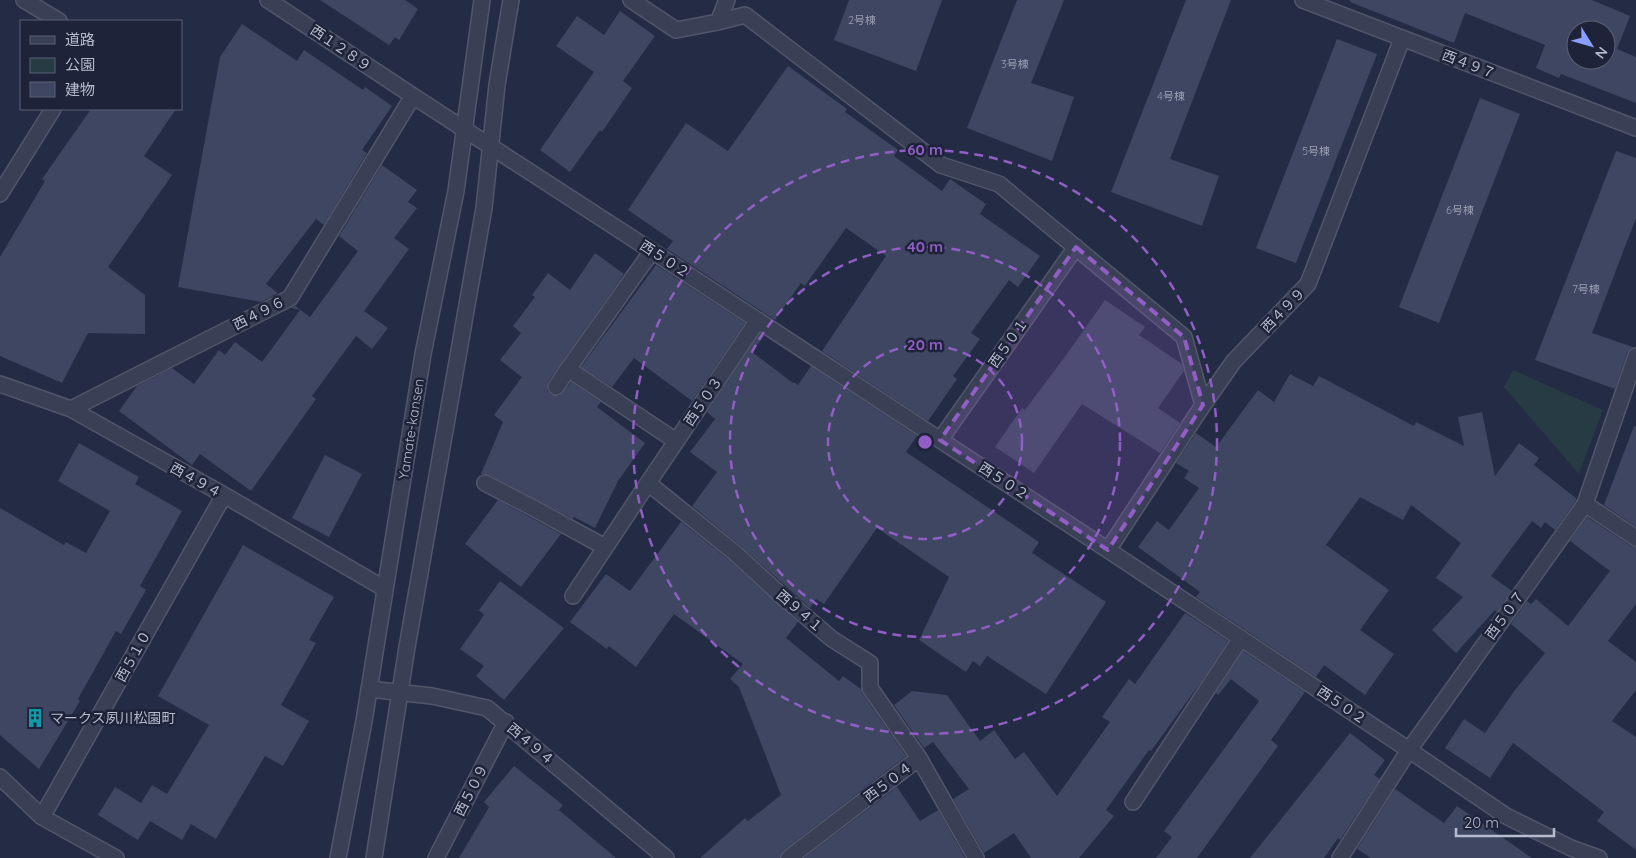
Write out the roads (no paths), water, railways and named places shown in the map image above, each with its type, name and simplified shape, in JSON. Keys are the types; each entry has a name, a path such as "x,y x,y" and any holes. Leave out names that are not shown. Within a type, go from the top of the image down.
{"street":[{"path":"24,0 57,20"},
{"name":"西１２８９","path":"268,0 413,96"},
{"name":"Yamate-kansen","path":"338,858 369,689 422,354 456,191 482,0"},
{"path":"374,858 407,647 484,208 492,148 497,85 511,0"},
{"path":"631,0 676,30 745,15 942,166 999,184 1184,337 1203,405"},
{"path":"718,22 728,0"},
{"name":"西４９７","path":"1303,0 1636,128"},
{"name":"西４９９","path":"1108,550 1234,361 1308,284 1402,39"},
{"name":"西５０２","path":"413,96 652,250 1108,550 1506,816 1571,848 1599,858"},
{"name":"西４９６","path":"71,409 290,298 413,96"},
{"path":"0,194 52,110"},
{"name":"西５０１","path":"940,440 1076,247"},
{"path":"556,387 652,250"},
{"name":"西５０３","path":"573,596 758,320"},
{"name":"西５０７","path":"1340,858 1409,750 1585,504 1636,356"},
{"path":"568,369 676,441"},
{"name":"西４９４","path":"0,384 71,409 385,589"},
{"path":"485,483 605,547"},
{"name":"西９４１","path":"648,483 735,553 832,639 870,663 870,688 919,758"},
{"name":"西５１０","path":"42,817 224,495"},
{"path":"1585,504 1636,538"},
{"path":"1133,802 1241,638"},
{"name":"西４９４","path":"369,689 432,696 487,708 666,858"},
{"name":"西５０９","path":"436,858 506,722"},
{"name":"西５０４","path":"789,858 919,758 976,858"},
{"path":"0,777 42,817 116,858"}],"place":[{"name":"マークス夙川松園町","path":"35,718"}]}
